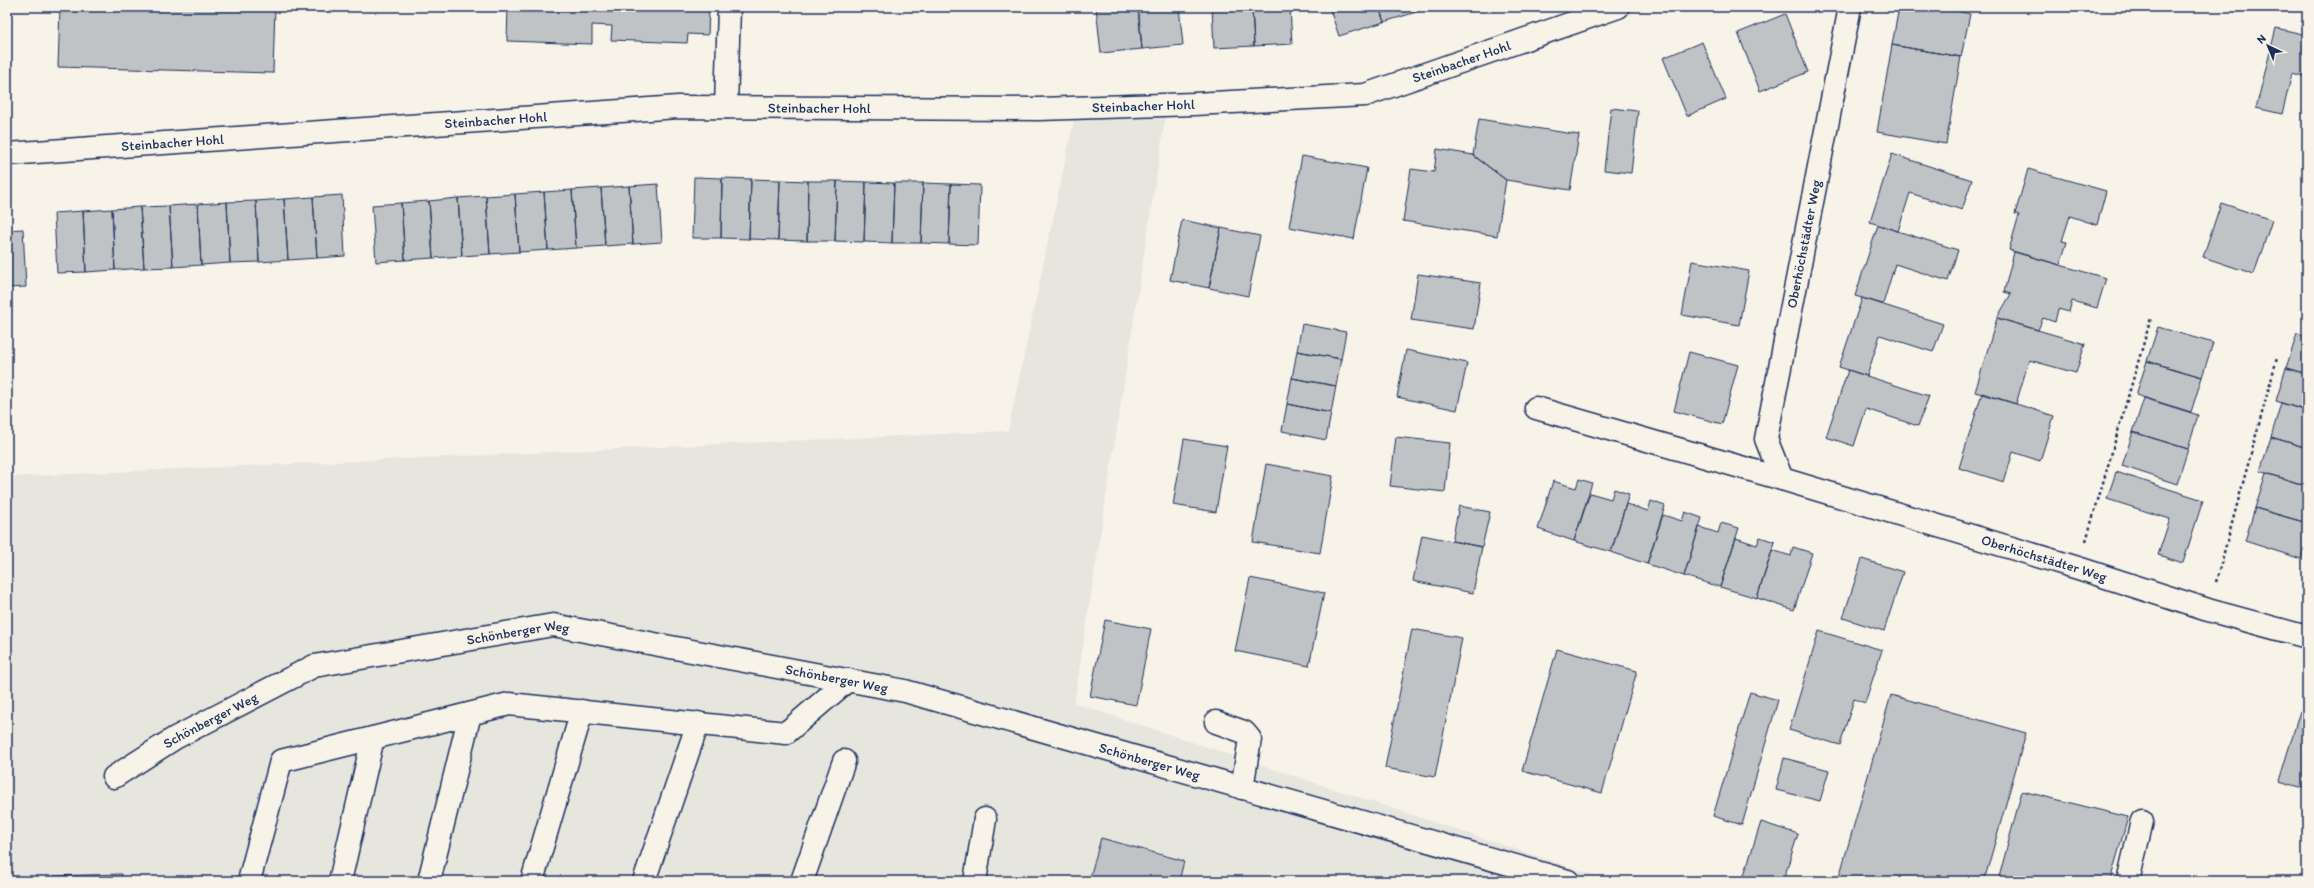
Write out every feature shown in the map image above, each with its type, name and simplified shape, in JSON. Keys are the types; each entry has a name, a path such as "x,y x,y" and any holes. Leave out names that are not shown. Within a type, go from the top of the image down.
{"street":[{"path":"726,107 729,7"},
{"name":"Steinbacher Hohl","path":"7,154 678,106 1039,109 1194,104 1364,95 1618,7"},
{"name":"Oberhöchstädter Weg","path":"1782,479 1766,439 1850,7"},
{"name":"Oberhöchstädter Weg","path":"1536,408 1782,479 2078,568 2208,610 2307,637"},
{"name":"Schönberger Weg","path":"114,777 175,738 314,666 553,625 905,691 1554,879"},
{"path":"249,881 281,761 509,704 786,733 848,680"},
{"path":"532,881 582,712"},
{"path":"429,881 470,714"},
{"path":"1216,722 1244,732 1250,739 1242,788"},
{"path":"644,881 698,723"},
{"path":"340,881 373,738"},
{"path":"802,881 844,761"},
{"path":"975,881 985,820"},
{"path":"2128,881 2142,821"}],"path":[{"path":"2078,568 2151,318"},
{"path":"2208,610 2277,358"}],"shaded area":[{"path":"1076,110 1166,114 1074,703 1612,881 7,881 7,477 1008,431"}],"building":[{"path":"60,7 275,7 273,73 58,67"},
{"path":"508,7 709,7 708,35 688,34 687,43 611,40 612,26 592,25 592,44 507,41"},
{"path":"1096,7 1138,7 1142,49 1101,53"},
{"path":"1138,7 1179,7 1183,45 1142,49"},
{"path":"1212,7 1252,7 1254,46 1214,48"},
{"path":"1252,7 1290,7 1292,44 1254,46"},
{"path":"1329,7 1379,7 1384,22 1339,36"},
{"path":"1379,7 1429,7 1429,8 1384,22"},
{"path":"1899,7 1958,7 1957,11 1970,14 1961,57 1892,45"},
{"path":"1785,14 1808,72 1760,91 1738,33"},
{"path":"2276,28 2307,35 2307,78 2292,74 2282,114 2256,108"},
{"path":"1702,42 1726,99 1687,116 1663,58"},
{"path":"1892,45 1961,57 1946,144 1877,132"},
{"path":"1611,108 1638,111 1631,173 1604,170"},
{"path":"1479,119 1579,135 1570,190 1506,180 1473,155"},
{"path":"1437,149 1473,155 1506,180 1497,236 1403,221 1411,169 1434,172"},
{"path":"1892,154 1972,180 1962,210 1910,193 1898,231 1870,222"},
{"path":"1302,156 1367,168 1354,239 1289,227"},
{"path":"2028,169 2106,191 2097,225 2070,216 2062,241 2067,242 2060,265 2009,250 2019,215 2015,214"},
{"path":"694,177 722,178 721,238 692,238"},
{"path":"722,178 751,179 749,239 721,238"},
{"path":"751,179 780,180 778,240 749,239"},
{"path":"780,180 808,181 807,241 778,240"},
{"path":"808,181 837,181 835,241 807,241"},
{"path":"837,181 866,182 864,242 835,241"},
{"path":"866,182 894,183 892,243 864,242"},
{"path":"894,183 923,183 921,243 892,243"},
{"path":"923,183 951,184 949,244 921,243"},
{"path":"658,184 662,242 633,244 629,186"},
{"path":"951,184 980,185 978,245 949,244"},
{"path":"629,186 633,244 605,246 601,188"},
{"path":"601,188 605,246 576,248 572,190"},
{"path":"572,190 576,248 548,250 544,192"},
{"path":"544,192 548,250 519,252 515,194"},
{"path":"515,194 519,252 490,254 486,196"},
{"path":"342,195 345,256 317,258 313,197"},
{"path":"486,196 490,254 462,256 458,198"},
{"path":"313,197 317,258 288,260 284,199"},
{"path":"458,198 462,256 433,258 429,201"},
{"path":"284,199 288,260 259,262 256,201"},
{"path":"256,201 259,262 230,263 227,202"},
{"path":"429,201 433,258 405,260 401,203"},
{"path":"227,202 230,263 201,265 198,204"},
{"path":"401,203 405,260 376,262 372,205"},
{"path":"2221,203 2272,220 2254,274 2203,257"},
{"path":"198,204 201,265 173,267 169,206"},
{"path":"169,206 173,267 144,268 140,207"},
{"path":"140,207 144,268 115,270 112,209"},
{"path":"112,209 115,270 86,272 83,211"},
{"path":"83,211 86,272 57,273 54,213"},
{"path":"1182,220 1221,228 1209,288 1170,280"},
{"path":"1878,225 1958,250 1948,281 1895,264 1883,304 1855,296"},
{"path":"1221,228 1260,236 1248,296 1209,288"},
{"path":"23,229 26,287 7,288 7,230"},
{"path":"2014,252 2106,278 2097,308 2072,301 2069,312 2058,309 2055,322 2043,318 2038,330 1997,318 2011,294 2004,292"},
{"path":"1692,261 1749,271 1739,325 1682,315"},
{"path":"1418,274 1481,283 1474,329 1411,320"},
{"path":"1862,298 1943,324 1933,352 1880,335 1867,376 1839,367"},
{"path":"1997,318 2085,344 2076,373 2029,360 2016,404 1975,392"},
{"path":"1302,324 1346,332 1341,359 1297,351"},
{"path":"2158,327 2213,343 2202,377 2147,361"},
{"path":"2297,334 2307,337 2307,374 2286,368"},
{"path":"1406,350 1467,363 1457,410 1397,397"},
{"path":"1297,351 1341,359 1336,386 1292,378"},
{"path":"1689,352 1738,365 1722,424 1674,411"},
{"path":"2147,361 2202,377 2191,412 2136,395"},
{"path":"2286,368 2307,374 2307,411 2276,401"},
{"path":"1848,370 1929,396 1918,426 1866,409 1854,446 1826,437"},
{"path":"1292,378 1336,386 1331,413 1287,404"},
{"path":"1982,393 2054,416 2040,461 2013,452 2004,482 1959,468"},
{"path":"2144,398 2198,415 2188,449 2133,432"},
{"path":"2281,403 2307,411 2307,448 2271,437"},
{"path":"1287,404 1331,413 1326,440 1282,431"},
{"path":"2133,432 2188,449 2177,484 2122,466"},
{"path":"1396,437 1450,443 1445,492 1390,486"},
{"path":"2271,437 2307,448 2307,486 2260,471"},
{"path":"1184,439 1227,446 1216,512 1173,505"},
{"path":"1266,464 1333,476 1320,553 1253,542"},
{"path":"2116,472 2203,500 2183,563 2158,555 2170,519 2107,499"},
{"path":"2266,473 2307,486 2307,523 2255,508"},
{"path":"1579,479 1592,483 1574,541 1538,529 1553,481 1576,488"},
{"path":"1614,489 1629,494 1611,552 1574,541 1590,493 1611,499"},
{"path":"1651,501 1665,506 1647,564 1611,552 1626,504 1648,511"},
{"path":"1459,506 1490,512 1482,547 1452,541"},
{"path":"2255,508 2307,523 2307,540 2301,559 2245,541"},
{"path":"1685,512 1702,518 1684,576 1647,564 1663,515 1682,521"},
{"path":"1721,523 1739,528 1720,587 1684,576 1699,527 1718,533"},
{"path":"1422,535 1482,547 1473,593 1413,581"},
{"path":"1760,537 1775,542 1757,598 1720,587 1736,538 1757,545"},
{"path":"1793,547 1812,553 1794,610 1757,598 1772,550 1791,556"},
{"path":"1862,559 1903,572 1884,631 1843,618"},
{"path":"1250,578 1324,593 1309,666 1235,651"},
{"path":"1105,620 1151,629 1136,705 1090,696"},
{"path":"1412,629 1462,638 1435,777 1385,768"},
{"path":"1819,631 1882,650 1865,703 1854,699 1840,745 1789,730"},
{"path":"1557,649 1637,671 1602,793 1522,771"},
{"path":"1750,692 1778,700 1742,825 1713,816"},
{"path":"1891,695 2026,733 1984,881 1838,881"},
{"path":"2300,711 2307,713 2307,789 2279,781"},
{"path":"1784,758 1829,770 1820,801 1776,790"},
{"path":"2022,791 2128,817 2110,881 1998,881"},
{"path":"1761,822 1798,834 1783,881 1742,881"},
{"path":"1101,838 1184,861 1179,881 1089,881"},
{"path":"122,874 122,881 54,881 54,876"}]}
